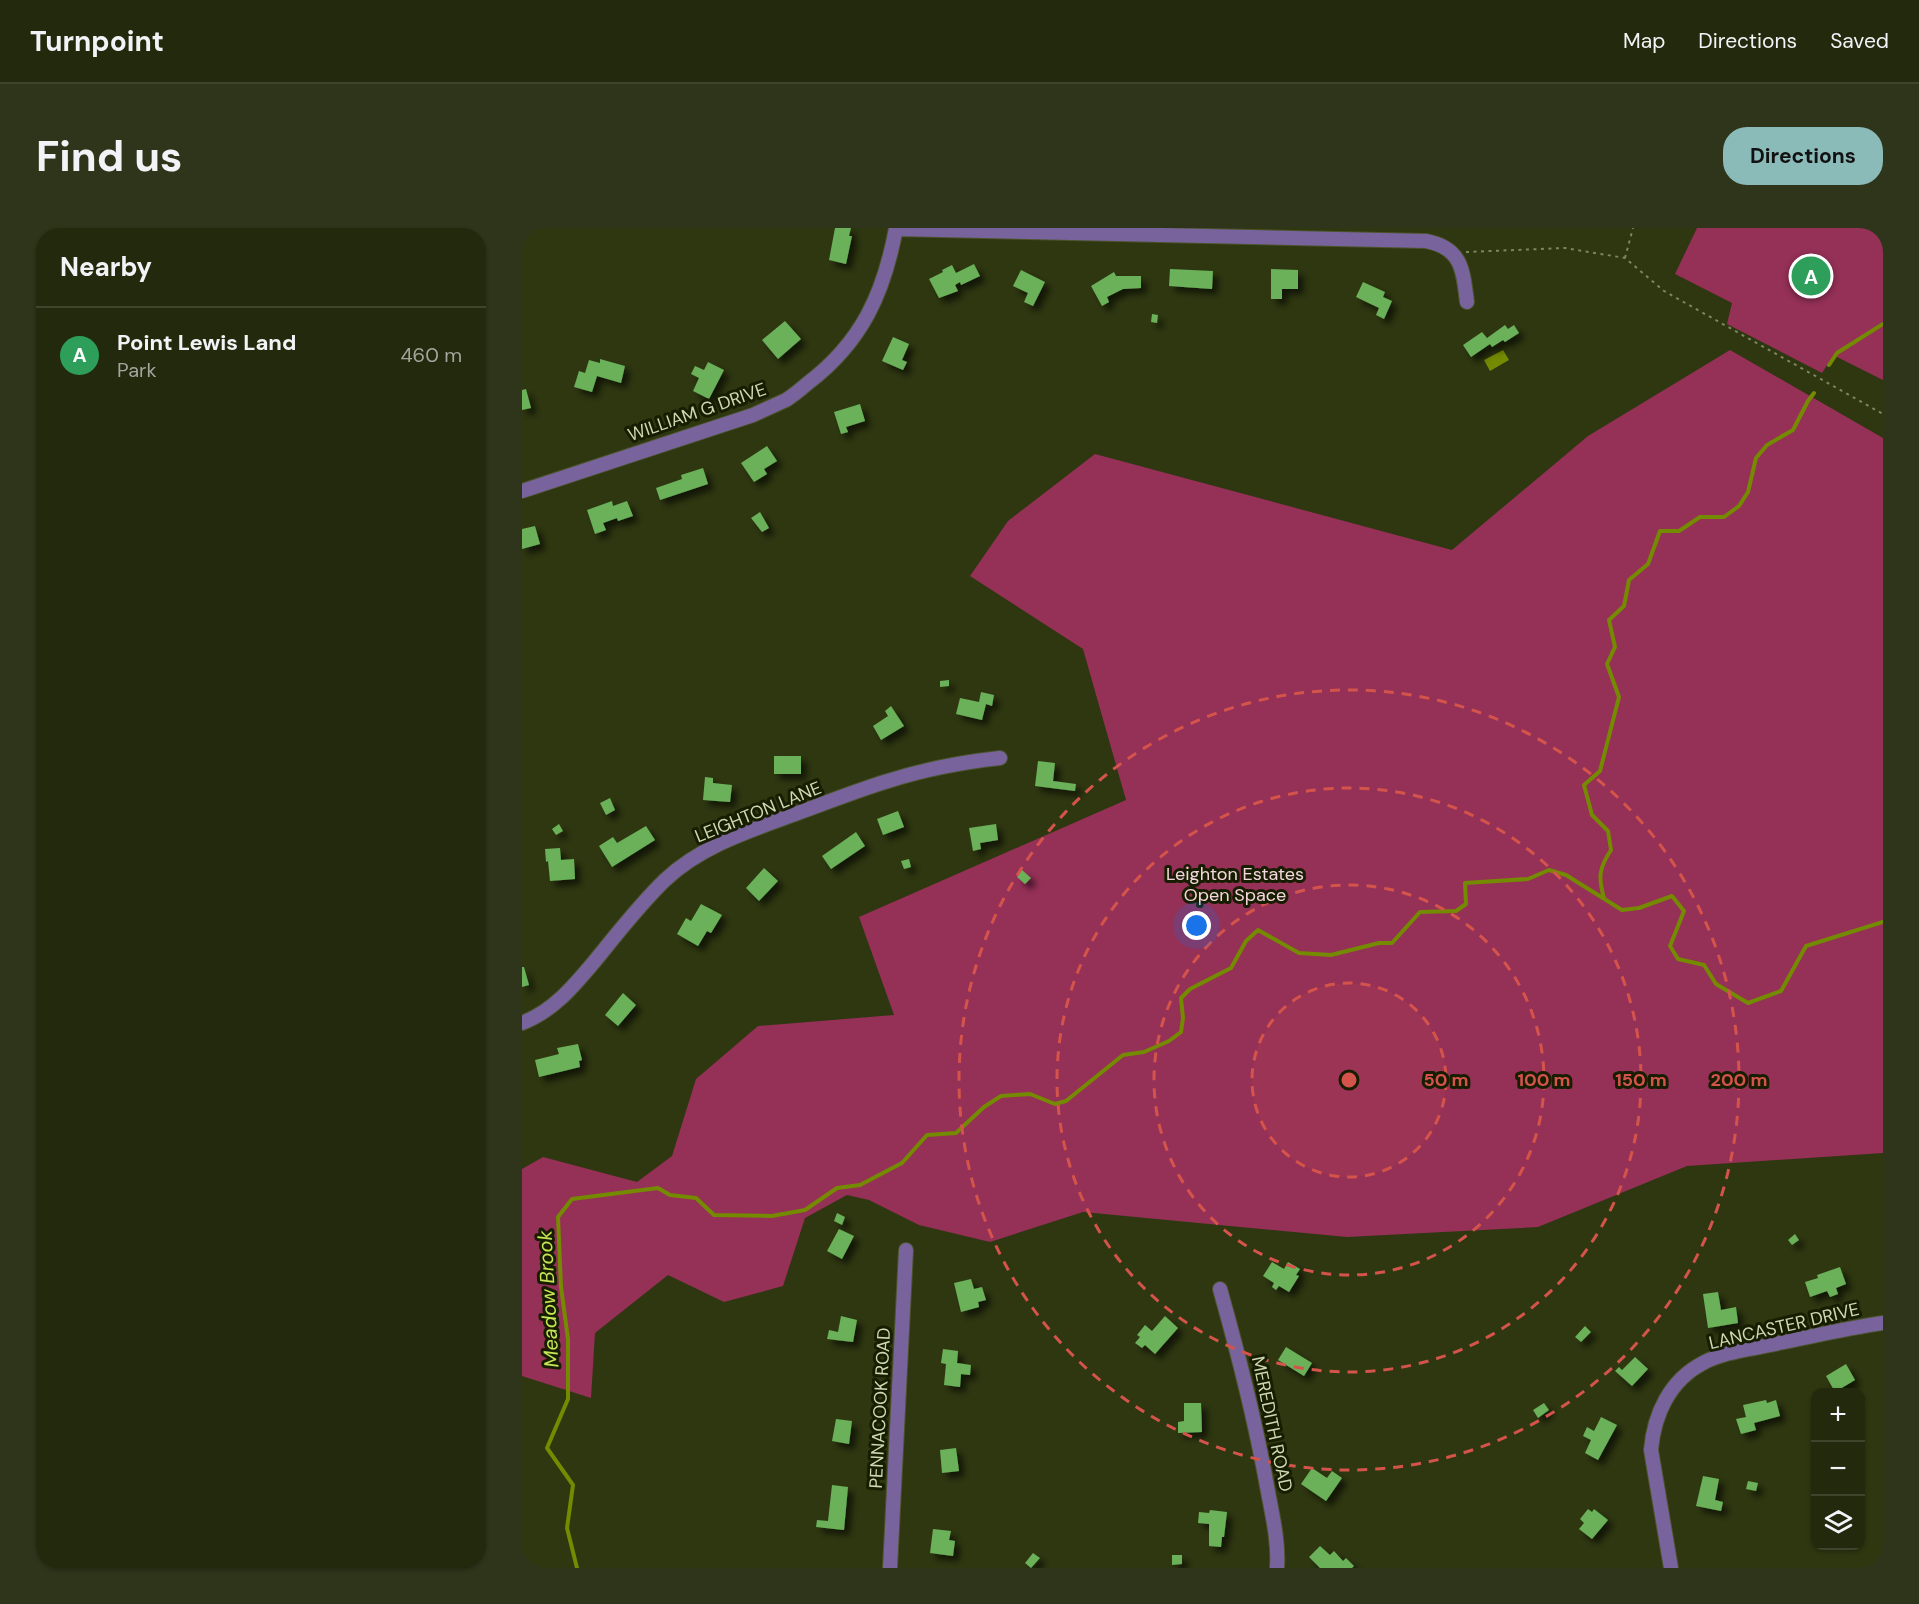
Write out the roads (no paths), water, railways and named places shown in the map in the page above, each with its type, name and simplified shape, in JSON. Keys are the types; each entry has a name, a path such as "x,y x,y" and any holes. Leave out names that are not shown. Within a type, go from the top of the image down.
{"street":[{"path":"896,229 1426,241 1437,243 1451,252 1462,268 1467,302"},
{"name":"WILLIAM G DRIVE","path":"522,491 753,415 788,399 828,369 856,336 879,294 891,256 896,229"},
{"name":"LEIGHTON LANE","path":"522,1023 551,1007 570,990 636,910 665,880 686,862 704,851 740,834 890,780 974,761 1000,758"},
{"name":"PENNACOOK ROAD","path":"890,1568 906,1250"},
{"name":"MEREDITH ROAD","path":"1220,1289 1239,1355 1258,1440 1275,1533 1277,1568"},
{"name":"LANCASTER DRIVE","path":"1671,1568 1651,1450 1652,1434 1659,1412 1665,1399 1682,1378 1703,1362 1723,1355 1883,1323"}],"waterway":[{"path":"1829,365 1837,353 1883,324"},
{"path":"1604,898 1600,878 1604,862 1611,850 1608,831 1592,815 1584,785 1600,771 1619,697 1607,664 1615,647 1609,620 1624,606 1629,580 1648,564 1660,531 1679,531 1700,517 1724,517 1739,506 1748,492 1756,458 1767,445 1793,430 1814,393"},
{"name":"Meadow Brook","path":"577,1568 567,1528 573,1485 547,1448 568,1399 568,1339 561,1287 558,1217 572,1199 658,1188 670,1195 696,1198 714,1215 772,1216 805,1210 837,1188 860,1185 902,1163 927,1135 956,1133 984,1107 1001,1096 1030,1094 1055,1104 1066,1101 1123,1055 1144,1052 1169,1041 1181,1032 1183,1018 1181,998 1190,989 1231,968 1246,941 1258,930 1299,953 1331,955 1379,943 1392,943 1420,912 1456,911 1466,904 1465,883 1528,879 1549,870 1566,875 1622,910 1639,908 1672,896 1684,911 1670,946 1678,959 1704,965 1716,984 1748,1003 1781,991 1806,946 1883,922"}],"place":[{"name":"Point Lewis Land","path":"1811,276"}],"park label":[{"name":"Leighton Estates Open Space","path":"1235,884"}]}
